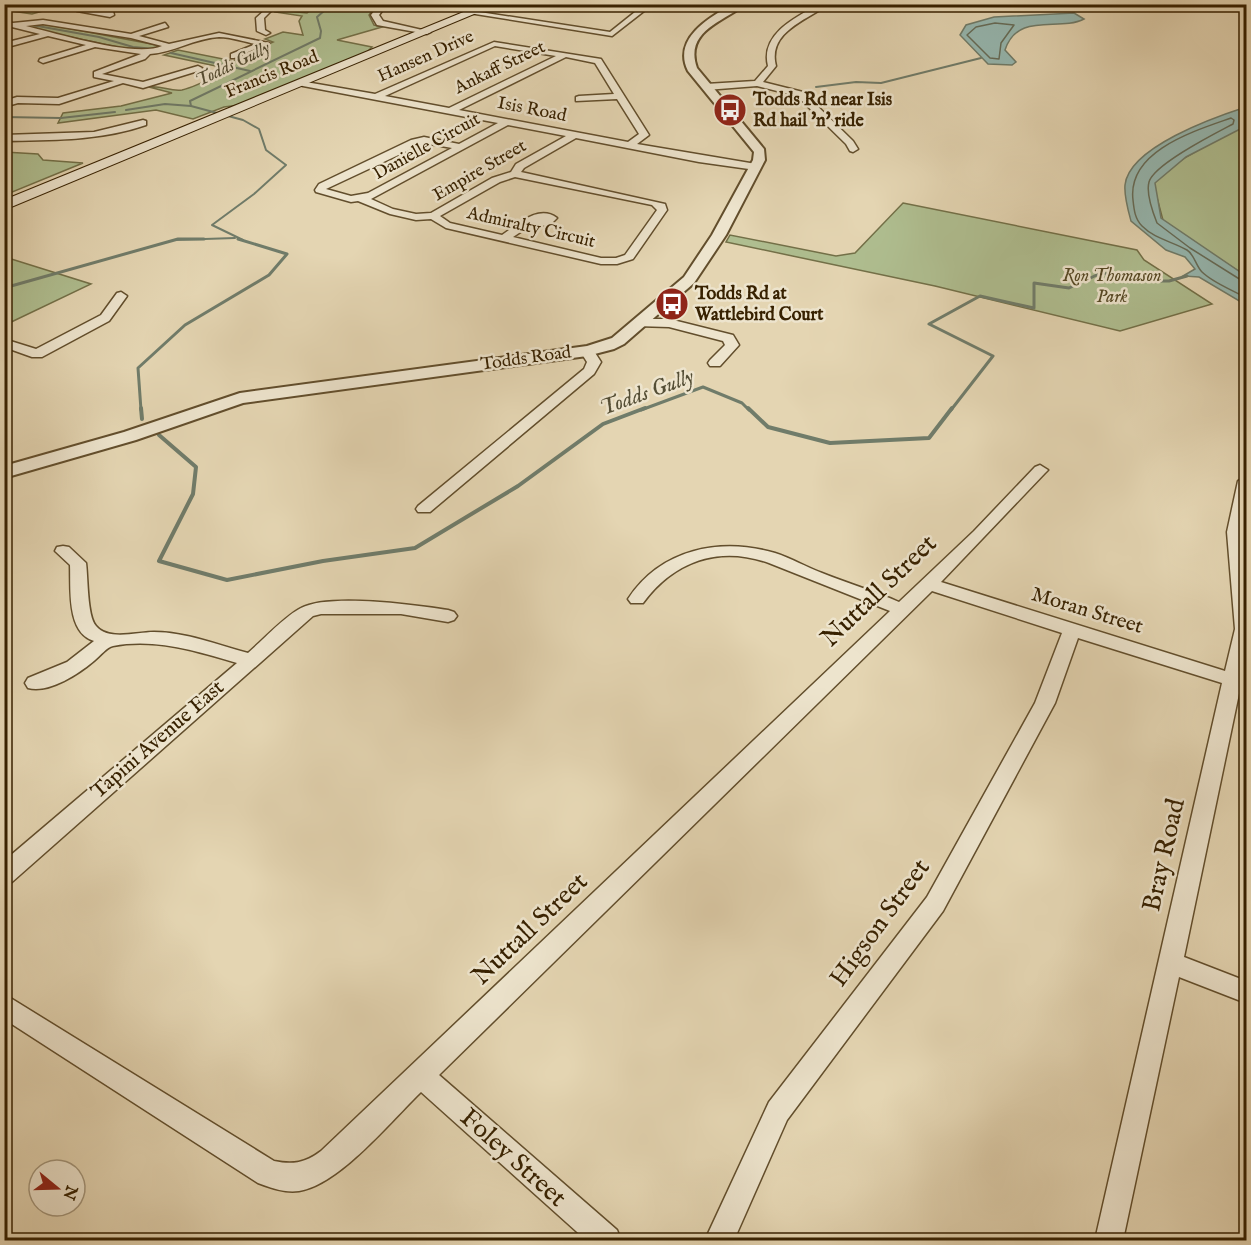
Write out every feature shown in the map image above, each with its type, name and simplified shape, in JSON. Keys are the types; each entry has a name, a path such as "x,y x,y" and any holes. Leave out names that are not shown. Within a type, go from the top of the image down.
{"main road":[{"name":"Francis Road","path":"4,205 494,4"}],"street":[{"path":"203,4 274,6"},
{"path":"384,4 375,15 380,23 427,32"},
{"path":"473,13 612,34 650,4"},
{"path":"424,509 589,371 590,358 610,353 612,345 691,278 719,235 756,167 760,152 688,63 687,50 693,40 715,20 742,4"},
{"path":"757,83 772,66 767,58 769,49 789,24 826,4"},
{"path":"266,33 261,31 260,18 274,6"},
{"path":"77,28 110,18 110,15"},
{"path":"17,22 38,21 131,36 169,46"},
{"path":"17,22 49,34 94,45 147,53 161,52 169,46 219,34 265,43 234,56"},
{"path":"131,36 165,25"},
{"path":"4,46 49,34"},
{"name":"Hansen Drive","path":"376,97 494,44 598,61 644,135 629,146"},
{"path":"43,61 94,45"},
{"path":"147,53 97,74 143,85 198,68"},
{"name":"Ankaff Street","path":"450,111 564,55"},
{"path":"4,104 17,100 59,101 122,81"},
{"name":"Isis Road","path":"303,83 629,146 756,167"},
{"path":"706,87 757,83 791,90 800,94 850,143 853,149"},
{"path":"10,92 15,94 17,100"},
{"path":"579,99 620,96"},
{"name":"Danielle Circuit","path":"362,199 507,122"},
{"path":"4,138 51,137 127,130 143,123"},
{"path":"418,141 419,137 434,129"},
{"name":"Empire Street","path":"433,216 496,180 515,174 520,166 575,135"},
{"path":"433,216 416,217 390,211 362,199 347,198 320,190 323,186 418,141 460,147"},
{"name":"Admiralty Circuit","path":"433,216 446,225 601,261 617,261 629,257 662,210 662,206 655,203 515,174"},
{"path":"504,238 526,224"},
{"path":"4,343 37,354 105,318 121,296"},
{"path":"646,318 730,340 731,347 712,366 734,368"},
{"name":"Todds Road","path":"4,472 138,434 240,398 590,358"},
{"name":"Nuttall Street","path":"4,1005 268,1173 300,1179 317,1172 980,534 1040,470"},
{"name":"Bray Road","path":"1108,1240 1244,629 1235,532 1246,481"},
{"path":"63,551 78,563 84,625 90,632 106,640 167,639 221,650 250,660"},
{"path":"637,599 646,584 672,564 711,552 731,552 769,557 901,609"},
{"name":"Moran Street","path":"928,583 1233,680"},
{"name":"Tapini Avenue East","path":"4,875 300,617 314,609 401,608 448,616"},
{"name":"Higson Street","path":"719,1240 778,1111 934,904 1045,703 1072,630"},
{"path":"35,683 57,677 75,668 106,640"},
{"path":"1169,962 1246,992"},
{"name":"Foley Street","path":"420,1075 607,1240"}],"green space":[{"path":"5,4 65,5 32,14 5,10"},
{"path":"316,5 346,5 341,10 372,11 369,15 374,25 382,27 337,40 372,47 367,52 239,105 224,107 193,119 156,110 58,123 63,113 121,106 172,93 149,87 182,90 200,83 230,69 164,55 178,50 233,61 273,42 265,39 283,32 303,35 299,21 302,16 275,12 276,10 307,13"},
{"path":"40,23 162,46 141,52 24,27"},
{"path":"1246,123 1246,276 1164,224 1152,179"},
{"path":"4,152 38,154 43,160 83,163 5,195"},
{"name":"Ron Thomason Park","path":"903,203 1137,250 1144,260 1212,304 1120,331 935,286 726,242 730,235 836,256 855,253"},
{"path":"5,257 91,284 5,325"}],"water":[{"path":"1074,13 1084,19 1063,24 1029,26 1019,31 1011,38 1005,50 1016,62 1012,65 988,64 960,35 966,25 994,17"},
{"path":"1246,107 1246,126 1186,157 1155,183 1161,218 1246,276 1246,305 1199,277 1183,276 1195,269 1185,257 1166,250 1131,221 1126,203 1125,185 1130,171 1141,158 1157,146 1195,126"}],"waterway":[{"path":"7,4 21,11"},
{"name":"Todds Gully","path":"191,106 190,101 320,38 321,31 317,17 332,4"},
{"path":"32,25 99,37 133,47 155,49"},
{"path":"171,53 250,71"},
{"path":"816,87 856,82 881,83 981,58"},
{"path":"126,110 165,104 191,106"},
{"name":"Todds Gully","path":"191,106 243,120 259,129 266,150 286,165 254,194 212,225 243,240"},
{"path":"4,117 61,118 115,112"},
{"path":"175,240 235,238"},
{"path":"175,240 204,239"},
{"name":"Todds Gully","path":"141,410 138,368 185,325 269,275 287,254 238,239"},
{"path":"4,288 175,240"},
{"name":"Todds Gully","path":"951,410 993,356 929,324 980,296 1034,308 1034,283 1069,288 1101,273 1151,281 1169,281 1187,276"},
{"name":"Todds Gully","path":"641,410 703,387 742,403 749,410"},
{"name":"Todds Gully","path":"141,408 142,419"},
{"name":"Todds Gully","path":"159,435 196,467 193,494 159,561 227,580 323,561 415,548 518,486 603,424 645,408"},
{"name":"Todds Gully","path":"748,408 768,427 830,443 929,438 952,408"}],"place":[{"name":"Todds Rd near Isis Rd hail 'n' ride","path":"730,110"},
{"name":"Todds Rd at Wattlebird Court","path":"672,304"}]}
